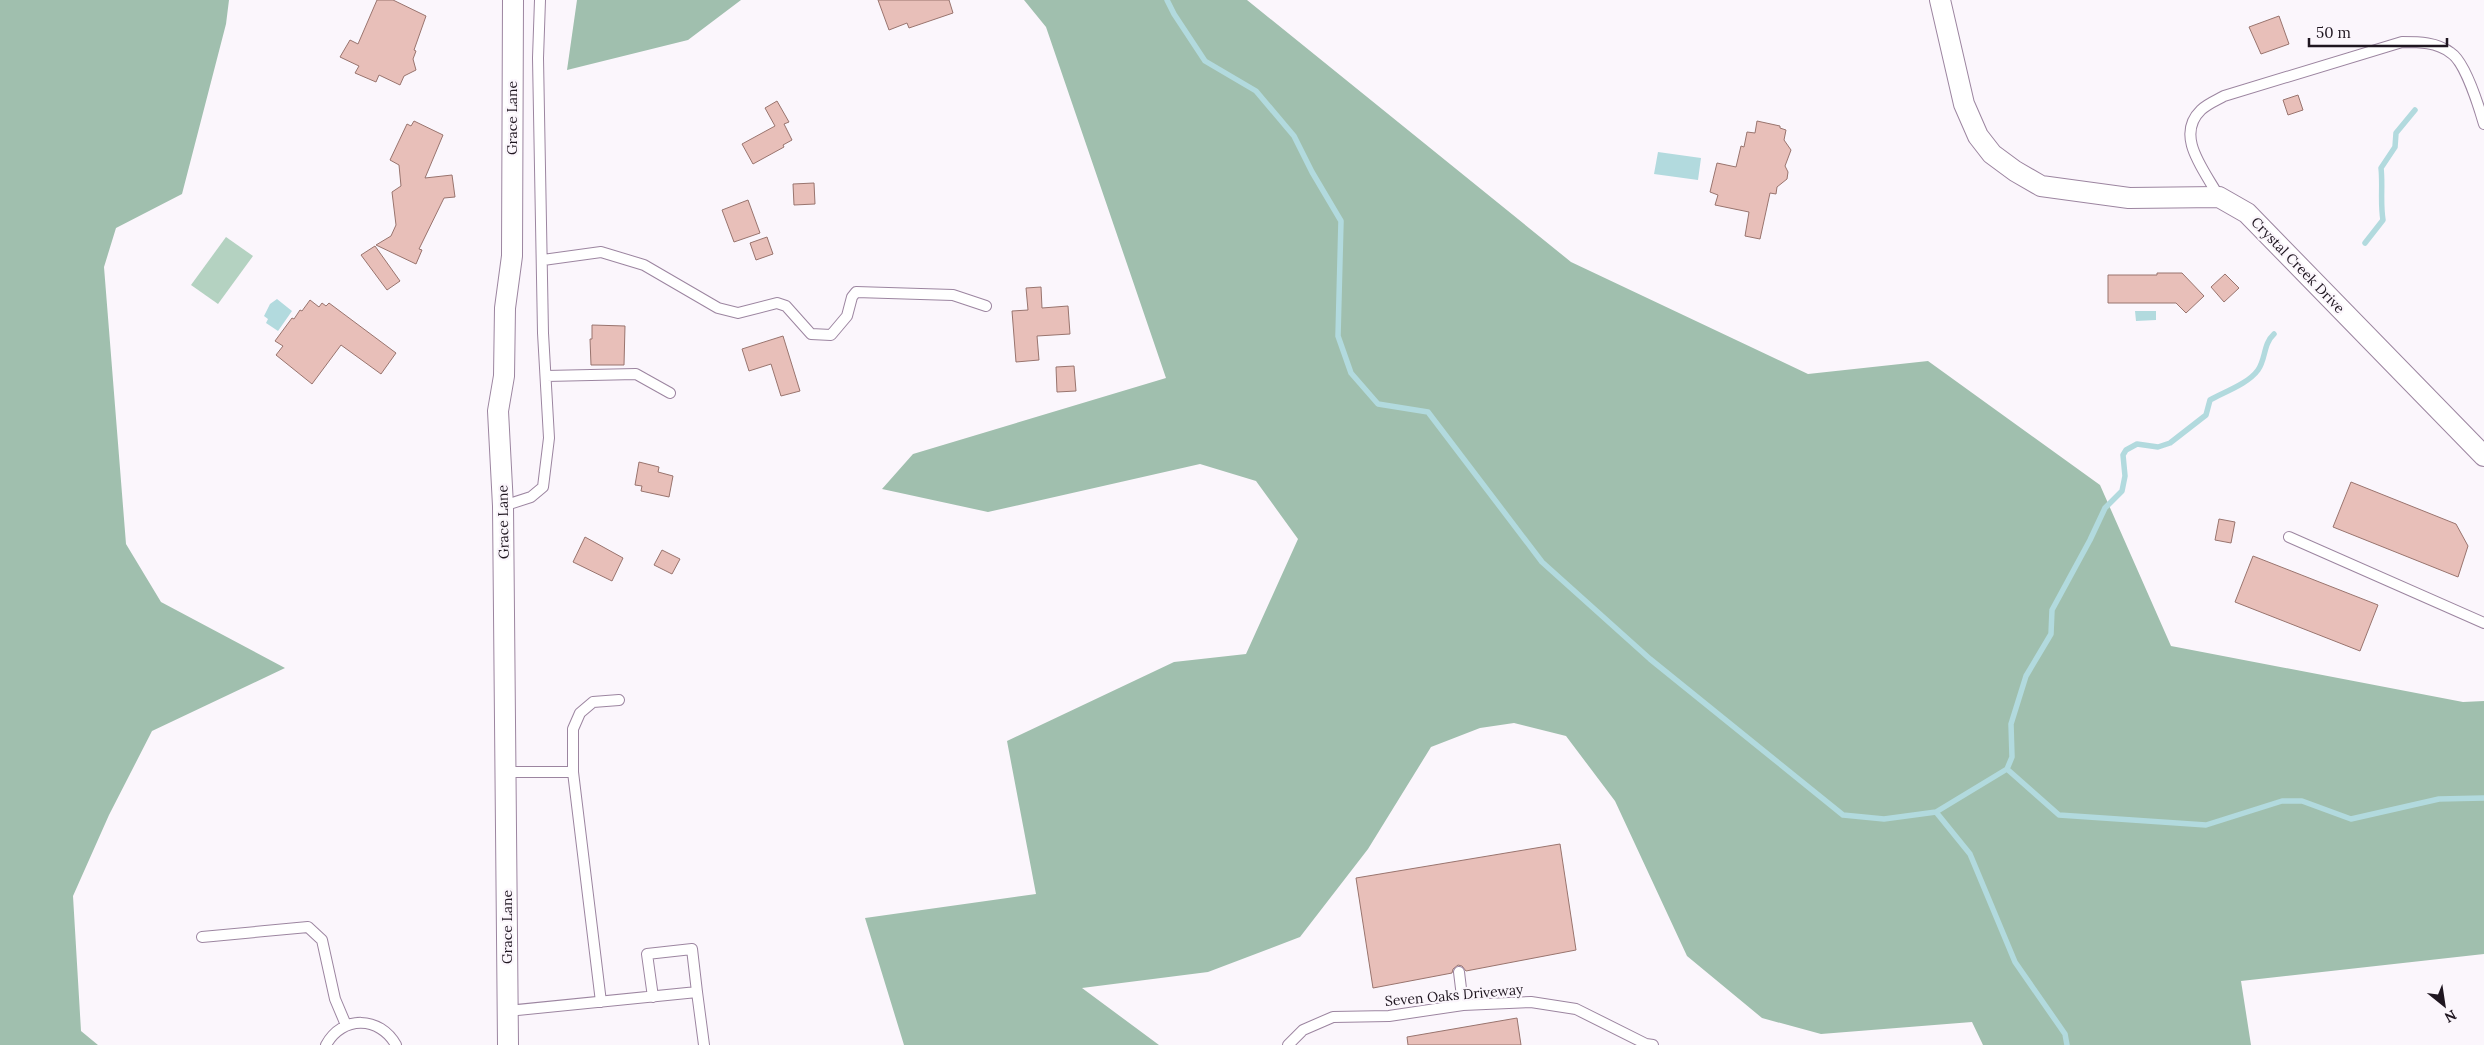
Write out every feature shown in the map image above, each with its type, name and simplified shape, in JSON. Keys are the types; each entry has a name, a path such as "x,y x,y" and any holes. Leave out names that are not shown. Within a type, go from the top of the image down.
{"street":[{"name":"Grace Lane","path":"508,1045 503,506 498,411 504,376 505,308 512,256 512,0"},
{"name":"Crystal Creek Drive","path":"1940,0 1964,104 1978,136 1992,154 2014,171 2041,186 2129,198 2219,197 2247,212 2484,456"}],"lane":[{"path":"503,506 531,497 543,487 549,438 538,58 540,0"},
{"path":"2219,197 2188,140 2190,124 2201,109 2224,96 2402,42 2427,42 2453,53 2471,85 2484,124"},
{"path":"543,260 601,252 644,265 718,308 738,313 777,303 786,306 811,334 831,335 847,316 852,297 856,292 953,295 986,306"},
{"path":"546,376 636,374 670,393"},
{"path":"2289,538 2484,623"},
{"path":"601,1002 573,772 573,729 580,712 593,702 619,700"},
{"path":"506,772 573,772"},
{"path":"202,937 308,927 322,940 335,999 346,1025"},
{"path":"653,996 648,954 692,949 704,1045"},
{"path":"1458,972 1463,1005"},
{"path":"507,1011 697,992"},
{"name":"Seven Oaks Driveway","path":"1288,1045 1303,1030 1333,1017 1389,1016 1463,1005 1531,1002 1576,1009 1646,1044 1653,1045"},
{"path":"326,1045 334,1033 346,1025 357,1022 370,1023 382,1028 396,1045"}],"green space":[{"path":"0,0 229,0 226,24 182,194 116,228 104,267 126,544 161,602 285,668 152,731 109,815 73,896 81,1031 98,1045 0,1045"},
{"path":"577,0 741,0 688,40 567,70"},
{"path":"1024,0 1247,0 1571,262 1808,374 1928,361 2100,485 2171,646 2463,702 2484,701 2484,954 2241,981 2251,1045 1983,1045 1972,1022 1821,1034 1762,1018 1687,956 1615,801 1566,736 1514,723 1480,728 1431,747 1368,849 1300,937 1208,972 1082,988 1159,1045 904,1045 865,918 1036,894 1007,741 1174,662 1246,654 1298,539 1256,481 1200,464 988,512 882,489 913,454 1166,378 1046,27"},
{"path":"226,237 253,256 218,304 191,285"}],"water":[{"path":"1658,152 1701,158 1698,180 1654,174"},
{"path":"277,299 292,311 278,331 266,323 268,319 264,316 270,304"},
{"path":"2135,311 2156,311 2156,320 2136,321"}],"building":[{"path":"377,0 393,0 426,16 414,50 416,51 413,59 416,70 404,76 400,85 379,75 376,82 355,73 359,66 340,57 350,40 358,44"},
{"path":"878,0 949,0 953,13 909,28 907,23 889,30"},
{"path":"2279,16 2289,44 2261,54 2249,27"},
{"path":"2298,95 2303,110 2288,115 2283,100"},
{"path":"777,101 789,122 784,124 792,140 783,145 784,147 753,164 742,144 775,126 765,108"},
{"path":"414,121 443,135 425,178 452,175 455,197 444,198 419,249 422,250 416,264 376,245 391,236 396,225 392,192 401,186 399,165 390,160 407,124 411,126"},
{"path":"1757,121 1780,126 1780,128 1786,130 1784,140 1791,150 1785,166 1788,172 1787,179 1777,187 1776,194 1770,193 1760,239 1745,236 1749,212 1715,205 1718,195 1710,192 1717,163 1736,167 1741,146 1744,147 1747,132 1755,133"},
{"path":"814,183 815,204 794,205 793,184"},
{"path":"748,200 760,233 734,242 722,210"},
{"path":"767,237 773,254 756,260 750,243"},
{"path":"375,246 400,281 387,290 361,255"},
{"path":"2157,273 2182,273 2204,296 2186,313 2176,303 2108,303 2108,275 2157,275"},
{"path":"2225,274 2239,288 2224,302 2211,287"},
{"path":"1041,287 1042,308 1068,306 1070,334 1037,336 1039,360 1016,362 1012,311 1028,310 1026,288"},
{"path":"310,300 319,307 322,303 326,306 329,303 396,353 381,374 341,345 312,384 276,355 283,346 275,341 292,318 294,319 300,310 302,311"},
{"path":"592,325 625,326 624,365 591,365 590,339 592,339"},
{"path":"783,336 800,391 781,396 771,364 749,371 742,349"},
{"path":"1074,366 1076,391 1057,392 1056,367"},
{"path":"639,462 659,467 658,472 673,476 669,497 641,491 642,486 635,485"},
{"path":"2351,482 2456,524 2468,546 2458,577 2333,527"},
{"path":"2219,519 2235,522 2231,543 2215,540"},
{"path":"585,537 623,558 612,581 573,562"},
{"path":"662,550 680,559 672,574 654,565"},
{"path":"2253,556 2378,605 2360,651 2235,602"},
{"path":"1560,844 1576,950 1466,971 1462,966 1458,965 1453,969 1452,973 1373,988 1356,878"},
{"path":"1517,1018 1521,1045 1408,1045 1407,1037"}],"waterway":[{"path":"1167,0 1205,61 1256,91 1294,136 1312,172 1341,221 1338,336 1351,373 1378,404 1428,412 1542,562 1650,659 1843,815 1884,819 1936,812 1970,854 2015,962 2065,1034 2067,1045"},
{"path":"2365,243 2383,220 2381,168 2395,147 2396,133 2415,110"},
{"path":"1936,812 2007,769 2012,757 2011,724 2026,676 2051,634 2052,610 2105,508 2122,491 2125,476 2123,455 2126,450 2137,444 2158,447 2170,443 2206,415 2210,400 2242,384 2254,375 2261,366 2268,342 2274,334"},
{"path":"2007,769 2059,815 2206,825 2282,801 2302,801 2351,819 2439,799 2484,798"}]}
